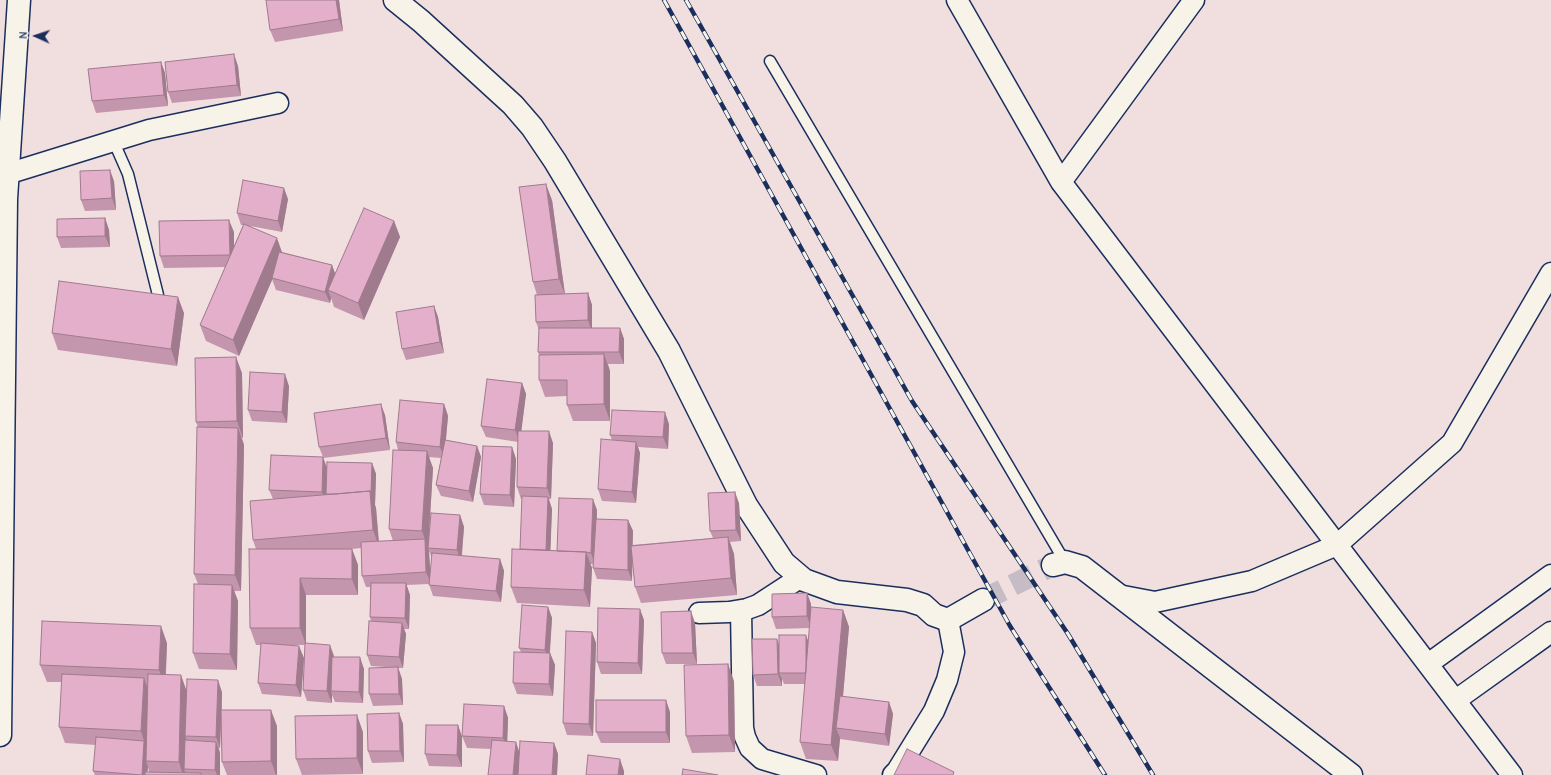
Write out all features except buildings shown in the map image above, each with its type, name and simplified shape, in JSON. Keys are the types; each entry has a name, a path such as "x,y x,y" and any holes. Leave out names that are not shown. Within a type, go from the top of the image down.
{"street":[{"path":"0,735 4,189 19,0"},
{"path":"395,0 421,21 513,106 532,127 555,161 669,350 746,505 784,563 801,578 837,592 907,600 923,605 934,615 948,620"},
{"path":"957,0 1061,182 1512,775"},
{"path":"1061,182 1194,0"},
{"path":"4,189 113,140 149,130 278,103"},
{"path":"1118,595 1155,602 1252,581 1337,545 1452,443 1551,273"},
{"path":"1059,564 1082,567 1351,775"},
{"path":"1428,664 1551,575"},
{"path":"698,613 728,612 758,605 801,578"},
{"path":"948,620 982,600"},
{"path":"741,610 743,728 745,737 750,748 762,759 816,775"},
{"path":"893,775 897,771 934,711 947,680 954,652 948,620"},
{"path":"1456,700 1551,632"}],"lane":[{"path":"770,62 1059,564"},
{"path":"113,140 128,174 158,295"}],"tunnel":[{"path":"983,600 1053,565"}],"railway":[{"path":"664,0 1010,626 1105,775"},
{"path":"686,0 912,401 1068,634 1153,775"}]}
